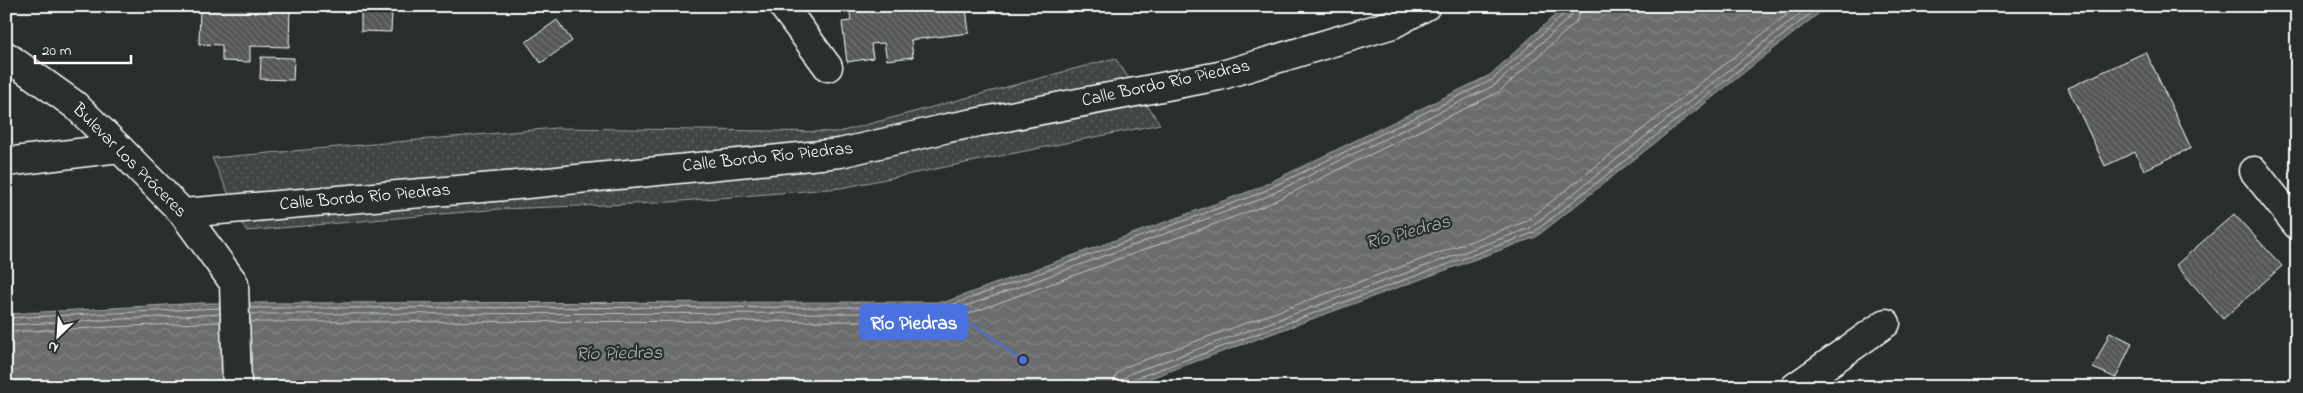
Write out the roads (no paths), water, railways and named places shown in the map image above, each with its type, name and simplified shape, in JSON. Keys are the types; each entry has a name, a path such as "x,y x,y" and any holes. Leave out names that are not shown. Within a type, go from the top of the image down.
{"street":[{"path":"783,6 828,66"},
{"name":"Calle Bordo Río Piedras","path":"183,213 518,185 840,153 948,128 1219,76 1393,24 1426,6"},
{"name":"Bulevar Los Próceres","path":"6,56 75,105 119,148 183,213 234,283 237,387"},
{"path":"6,162 119,148"},
{"path":"2254,171 2297,225"},
{"path":"1795,387 1886,323"}],"water":[{"path":"1565,6 1828,6 1536,237 1126,387 6,387 6,314 201,303 945,302 1256,189 1490,75"}],"place":[{"name":"Río Piedras","path":"1023,360"}]}
